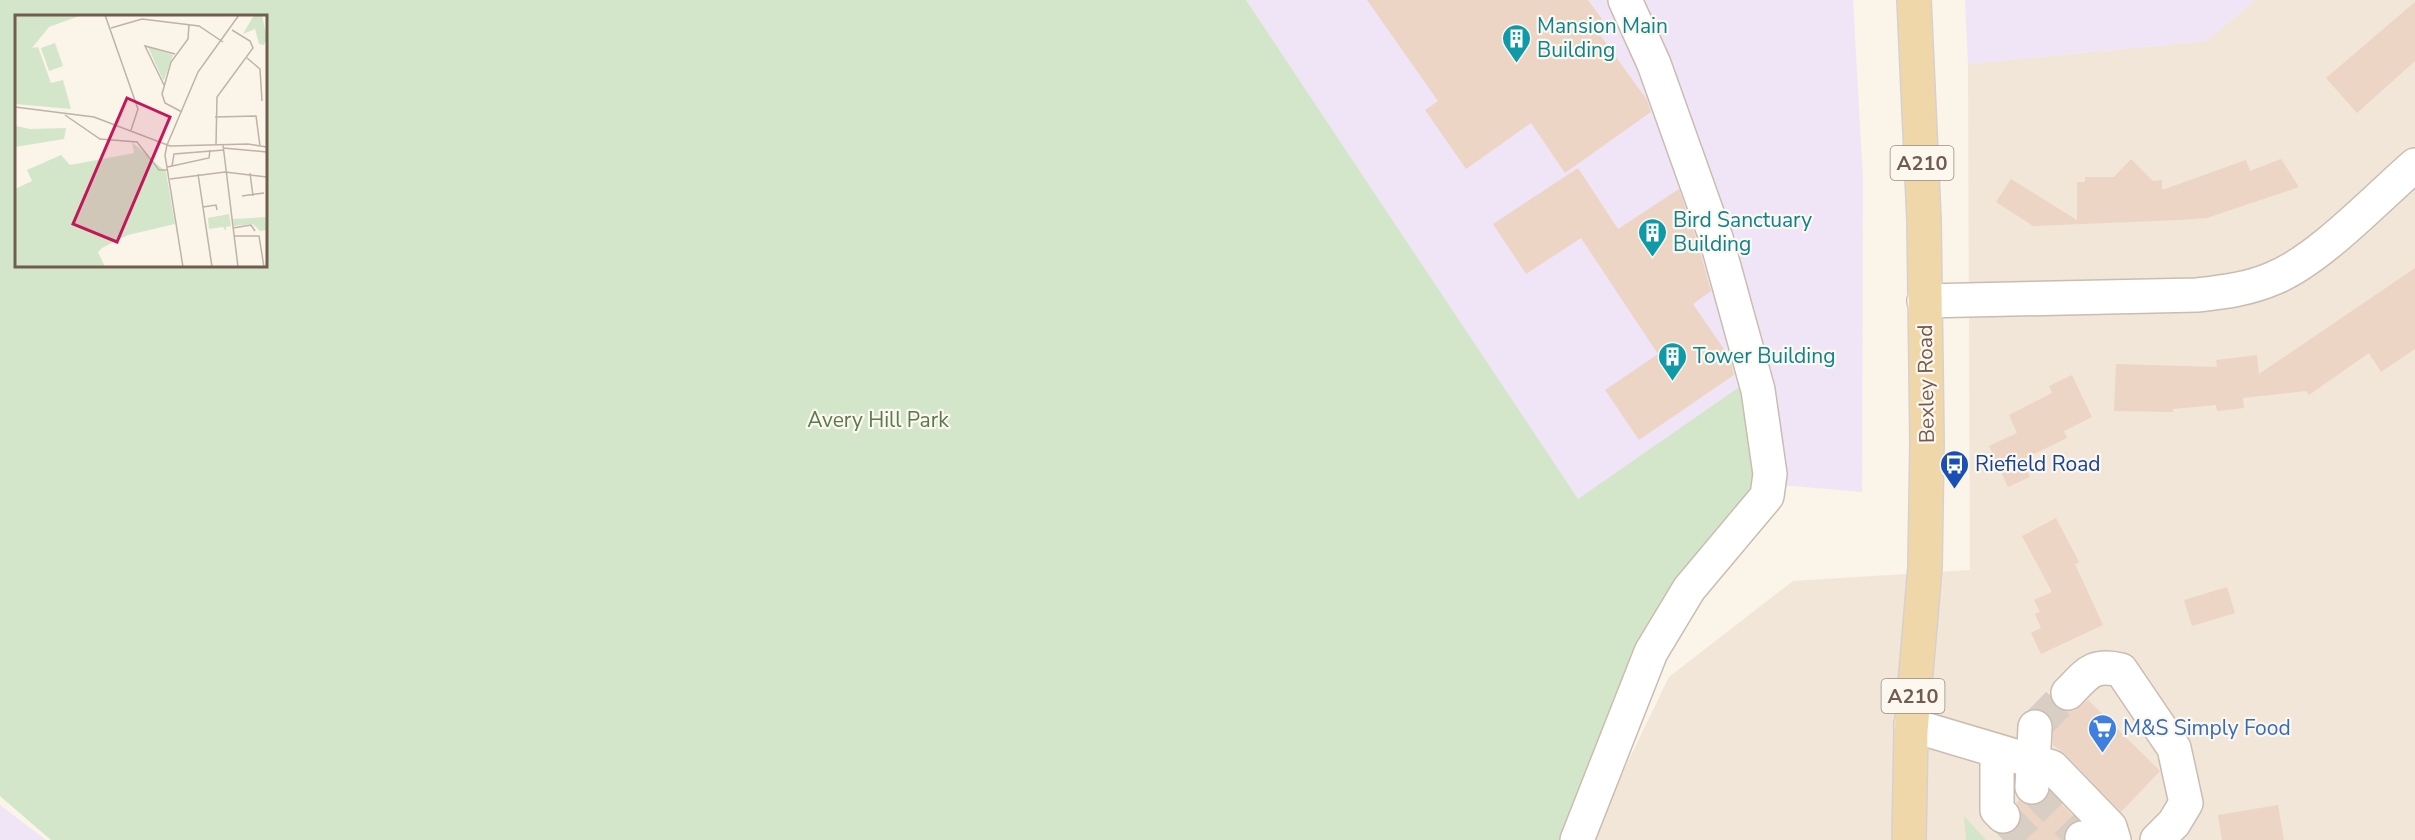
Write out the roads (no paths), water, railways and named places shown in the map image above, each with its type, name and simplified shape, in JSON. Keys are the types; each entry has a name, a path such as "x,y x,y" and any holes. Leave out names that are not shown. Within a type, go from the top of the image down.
{"main road":[{"name":"Bexley Road","path":"1903,835 1925,567 1928,442 1924,220 1914,0"}],"street":[{"path":"1577,840 1651,652 1689,589 1767,496 1770,474 1758,390 1716,238 1654,64 1625,0"},
{"path":"1924,301 2198,295 2237,291 2275,278 2306,259 2415,165"},
{"path":"2068,693 2091,670 2106,667 2121,670 2174,748 2186,803 2174,823 2157,840"},
{"path":"1911,725 2013,783"},
{"path":"2013,783 2035,727"},
{"path":"2013,783 2052,767 2110,826 2114,840"}],"tunnel":[{"path":"2035,727 2068,693"},
{"path":"2032,787 2082,838"},
{"path":"2003,816 2026,840"}],"place":[{"name":"Mansion Main Building","path":"1516,64"},
{"name":"Bird Sanctuary Building","path":"1652,258"},
{"name":"Tower Building","path":"1672,382"},
{"name":"Riefield Road","path":"1954,490"},
{"name":"M&S Simply Food","path":"2102,754"}],"park label":[{"name":"Avery Hill Park","path":"878,420"}]}
